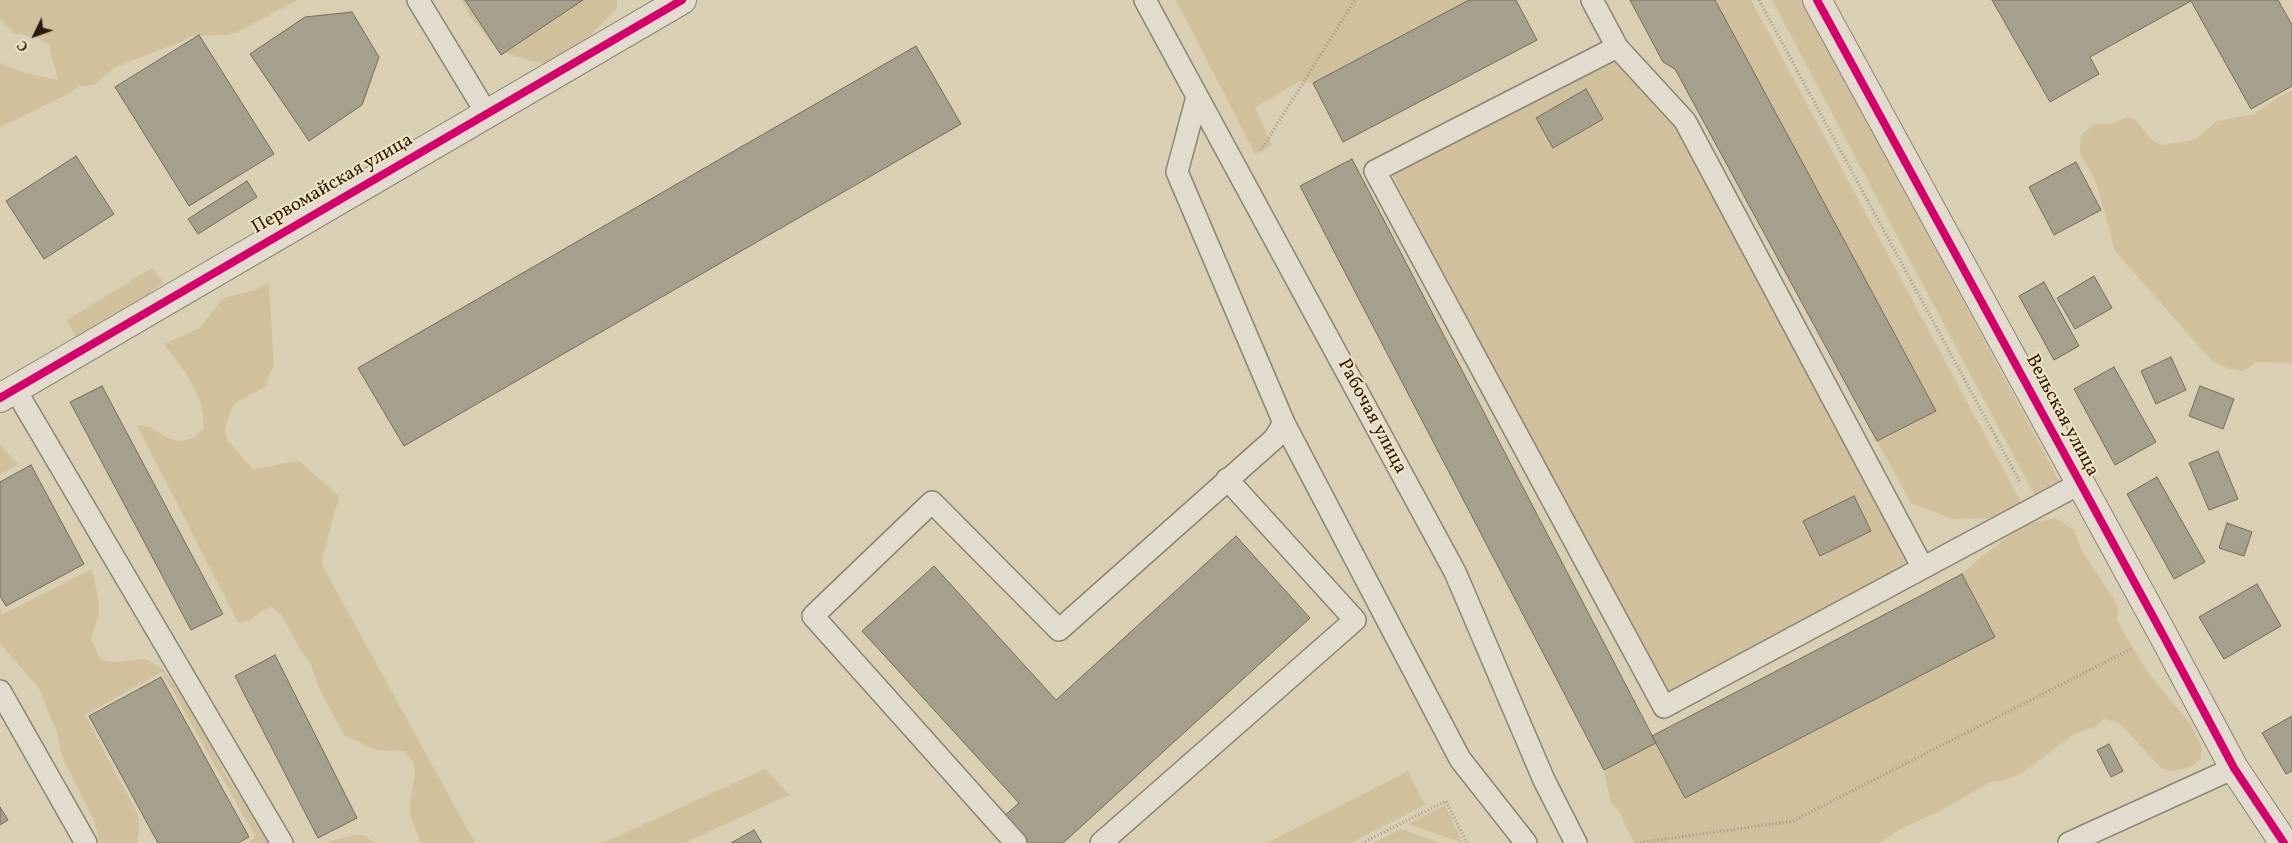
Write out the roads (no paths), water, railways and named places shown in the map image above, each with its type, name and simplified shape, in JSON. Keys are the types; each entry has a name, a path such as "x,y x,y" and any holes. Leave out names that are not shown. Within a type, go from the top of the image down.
{"street":[{"name":"Первомайская улица","path":"8,393 682,0"},
{"name":"Вельская улица","path":"1817,0 2234,768 2284,843"}],"lane":[{"path":"418,0 487,114"},
{"name":"Рабочая улица","path":"1145,0 1455,572 1544,780 1576,843"},
{"path":"1592,0 1617,47 1685,121 1923,568"},
{"path":"1617,47 1376,171 1664,707 2080,484"},
{"path":"1197,97 1176,172 1284,423 1460,759 1526,843"},
{"path":"8,393 282,843"},
{"path":"1016,843 813,616 932,502 1059,630 1274,439 1284,423"},
{"path":"1101,843 1355,620 1227,479"},
{"path":"0,691 86,843"},
{"path":"2069,843 2234,768"}]}
